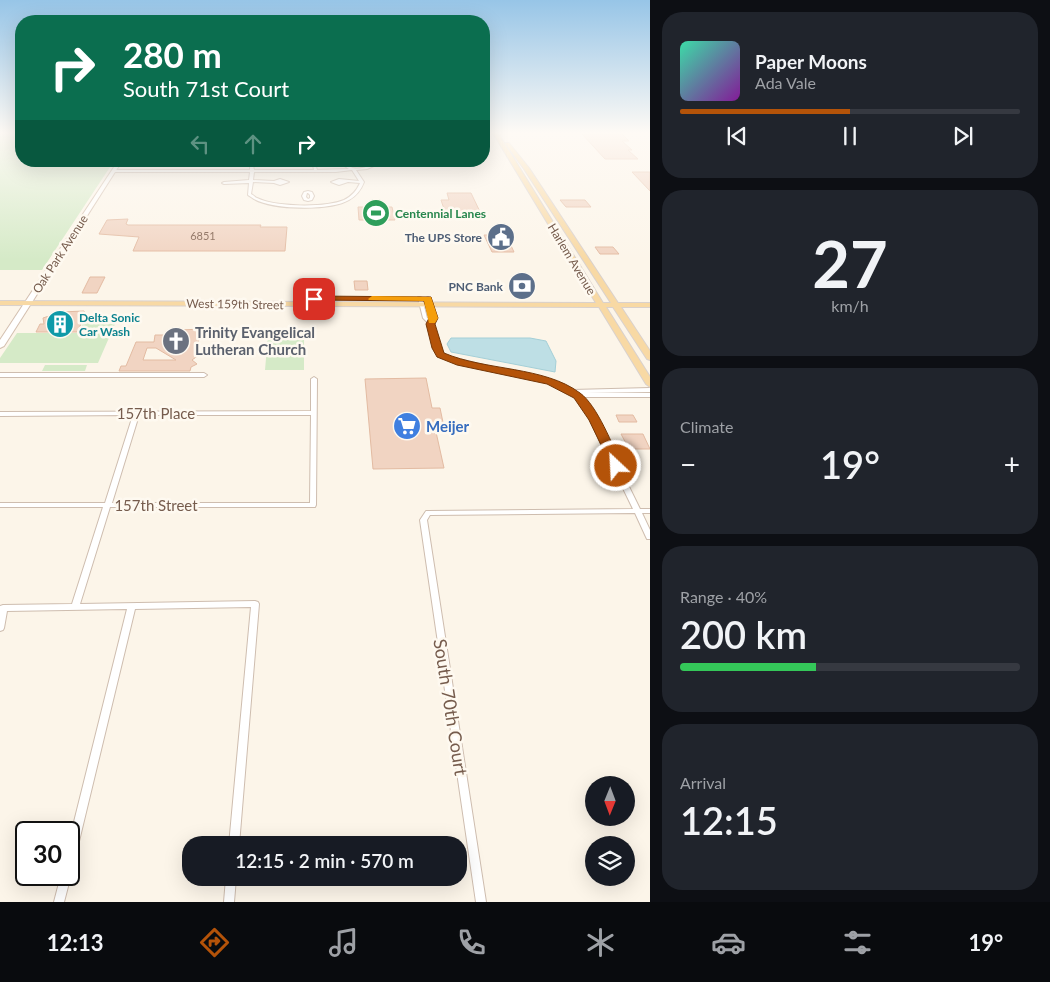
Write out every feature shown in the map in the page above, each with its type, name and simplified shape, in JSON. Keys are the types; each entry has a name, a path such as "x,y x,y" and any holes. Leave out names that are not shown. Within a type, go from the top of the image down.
{"main road":[{"name":"Harlem Avenue","path":"520,175 650,384"},
{"name":"Harlem Avenue","path":"531,175 650,357"},
{"name":"West 159th Street","path":"0,299 29,301 425,302 615,301 650,298"},
{"name":"West 159th Street","path":"0,303 29,301"},
{"name":"West 159th Street","path":"615,301 650,305"}],"street":[{"name":"Oak Park Avenue","path":"0,346 111,175"},
{"path":"252,175 249,194 257,201 282,205 344,202 355,194 362,182"},
{"path":"357,175 362,182"},
{"path":"251,182 243,184 224,183 226,181 274,182"},
{"path":"346,182 362,182"},
{"path":"308,200 308,205"},
{"path":"425,302 425,318 431,324 438,351 448,359 550,382 577,396 595,420 650,537"},
{"path":"0,375 204,375"},
{"path":"313,413 314,379"},
{"path":"571,392 650,390"},
{"path":"577,396 650,395"},
{"name":"157th Place","path":"0,414 313,413"},
{"name":"157th Street","path":"0,505 312,505 313,413"},
{"path":"75,607 137,414"},
{"path":"638,511 650,511"},
{"name":"South 70th Court","path":"481,902 423,520 428,513 638,511"},
{"path":"0,628 3,608 255,604 235,836"},
{"path":"79,821 132,606"},
{"path":"59,902 63,886"},
{"path":"229,902 230,886"}],"green space":[{"path":"0,175 105,175 42,270 0,270"},
{"path":"83,323 115,324 98,363 0,363 0,358 17,333 78,333"},
{"path":"304,334 304,370 265,370 268,335"},
{"path":"45,365 87,365 85,371 42,371"}],"water":[{"path":"451,338 530,338 546,341 556,361 555,372 451,352 447,344"}],"building":[{"path":"635,175 650,175 650,191"},
{"path":"447,193 471,193 483,218 447,218 441,200 449,200"},
{"path":"560,200 585,200 591,207 566,207"},
{"name":"Centennial Lanes","path":"358,207 392,207 395,220 359,220"},
{"path":"128,219 126,224 128,225 261,225 260,227 287,227 285,251 133,251 139,237 99,234 107,220"},
{"path":"484,235 506,235 514,252 492,252"},
{"path":"595,247 613,247 619,254 600,254"},
{"path":"90,277 105,277 97,293 82,293"},
{"path":"354,281 367,281 368,290 355,290"},
{"name":"Delta Sonic Car Wash","path":"84,311 88,321 82,322 77,332 36,332 40,324 44,324 43,318 61,312"},
{"path":"202,329 197,346 199,355 192,360 197,364 191,367 190,371 119,371 121,366 126,366 136,342 154,342 155,335 179,335 180,330","holes":["147,348 156,348 176,360 143,360"]},
{"name":"Meijer","path":"426,378 432,408 440,408 445,432 436,432 444,468 373,469 365,379"},
{"path":"616,415 633,415 637,422 619,422"},
{"path":"621,434 643,434 650,449 629,449"}],"slow traffic":[{"path":"372,299 428,298 432,321"}],"place":[{"name":"Centennial Lanes","path":"376,213"},
{"name":"The UPS Store","path":"501,237"},
{"name":"PNC Bank","path":"522,286"},
{"name":"Delta Sonic Car Wash","path":"60,324"},
{"name":"Trinity Evangelical Lutheran Church","path":"176,341"},
{"name":"Meijer","path":"407,426"}],"route":[{"path":"314,299 428,298 433,318 431,324 436,348 441,355 457,362 550,382 577,396 585,403 595,420 616,466"}]}
